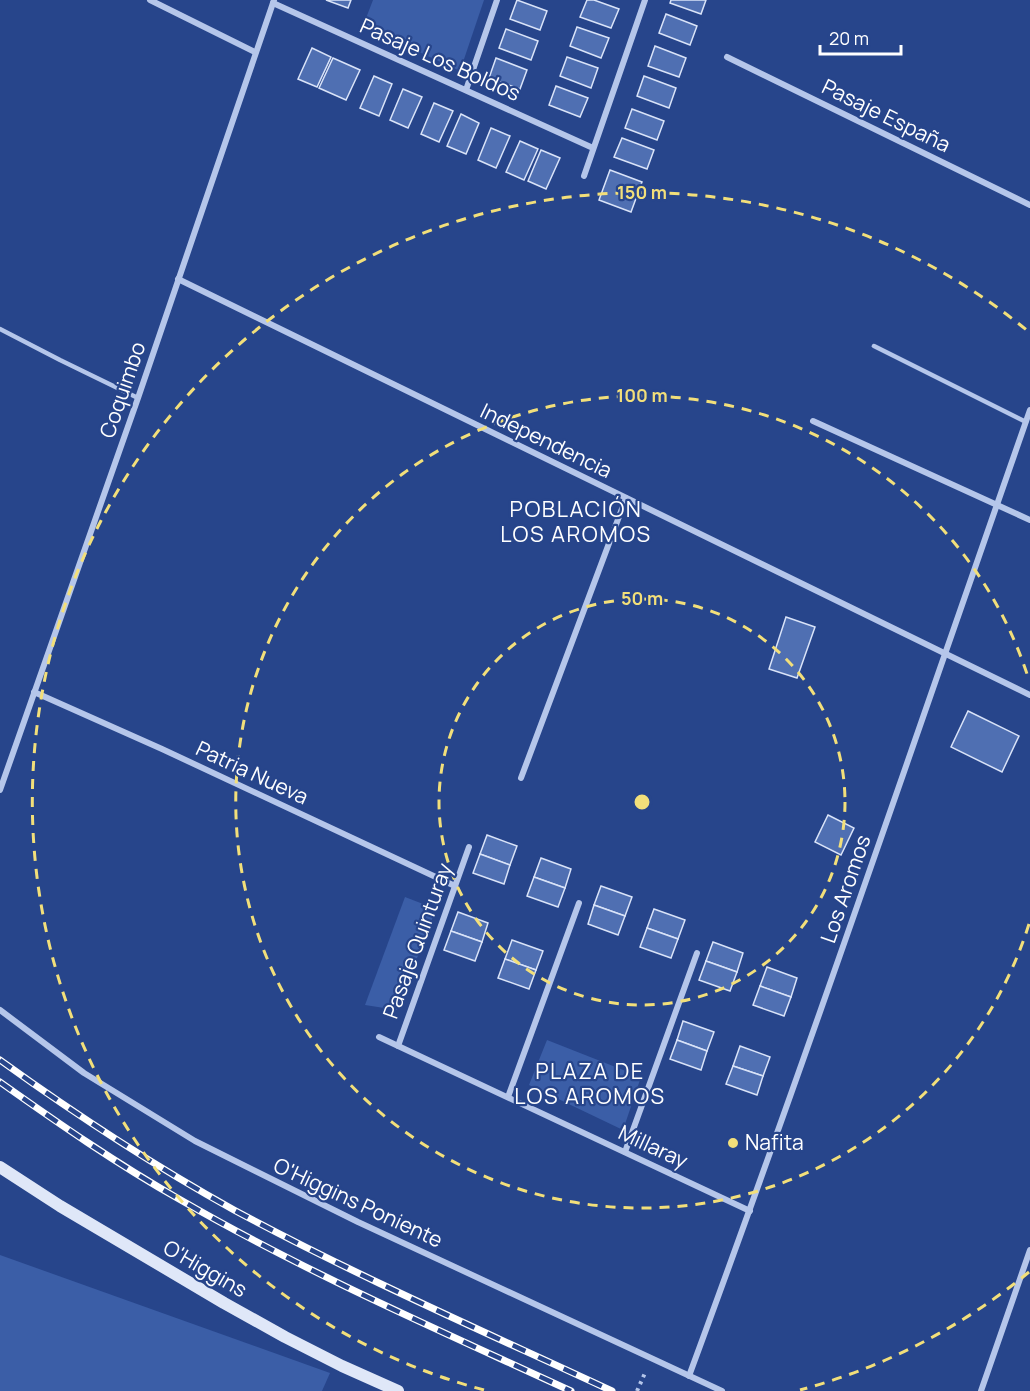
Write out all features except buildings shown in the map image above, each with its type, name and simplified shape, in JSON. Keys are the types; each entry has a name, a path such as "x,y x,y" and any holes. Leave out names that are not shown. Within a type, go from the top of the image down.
{"street":[{"path":"150,0 255,52"},
{"path":"466,90 497,0"},
{"path":"584,176 645,0"},
{"name":"Coquimbo","path":"0,790 138,398 273,2"},
{"name":"Pasaje Los Boldos","path":"273,2 593,148"},
{"name":"Pasaje España","path":"727,57 1030,206"},
{"name":"Independencia","path":"178,279 1030,694"},
{"name":"Los Aromos","path":"689,1376 750,1211 1030,410"},
{"path":"813,422 1030,520"},
{"path":"521,778 626,498"},
{"name":"Patria Nueva","path":"34,692 455,886"},
{"name":"Pasaje Quinturay","path":"398,1046 469,847"},
{"path":"508,1097 579,903"},
{"path":"625,1152 697,953"},
{"name":"O'Higgins Poniente","path":"0,1010 84,1073 195,1141 358,1222 722,1391"},
{"name":"Millaray","path":"378,1036 750,1211"},
{"name":"O'Higgins","path":"0,1167 70,1212 224,1303 294,1342 398,1391"},
{"path":"981,1391 1030,1250"}],"lane":[{"path":"0,329 138,398"},
{"path":"874,346 1026,422"}],"shaded area":[{"path":"373,0 484,0 460,71 363,26"},
{"path":"405,897 436,909 397,1010 365,1005"},
{"path":"547,1040 641,1077 623,1130 529,1085"},
{"path":"0,1255 330,1373 322,1391 0,1391"}],"railway":[{"path":"0,1060 115,1138 234,1210 374,1281 612,1391"},
{"path":"0,1082 110,1157 227,1226 373,1300 571,1391"}],"place":[{"name":"Nafita","path":"733,1143"}],"district":[{"name":"POBLACIÓN LOS AROMOS","path":"576,522"},
{"name":"PLAZA DE LOS AROMOS","path":"590,1084"}]}
